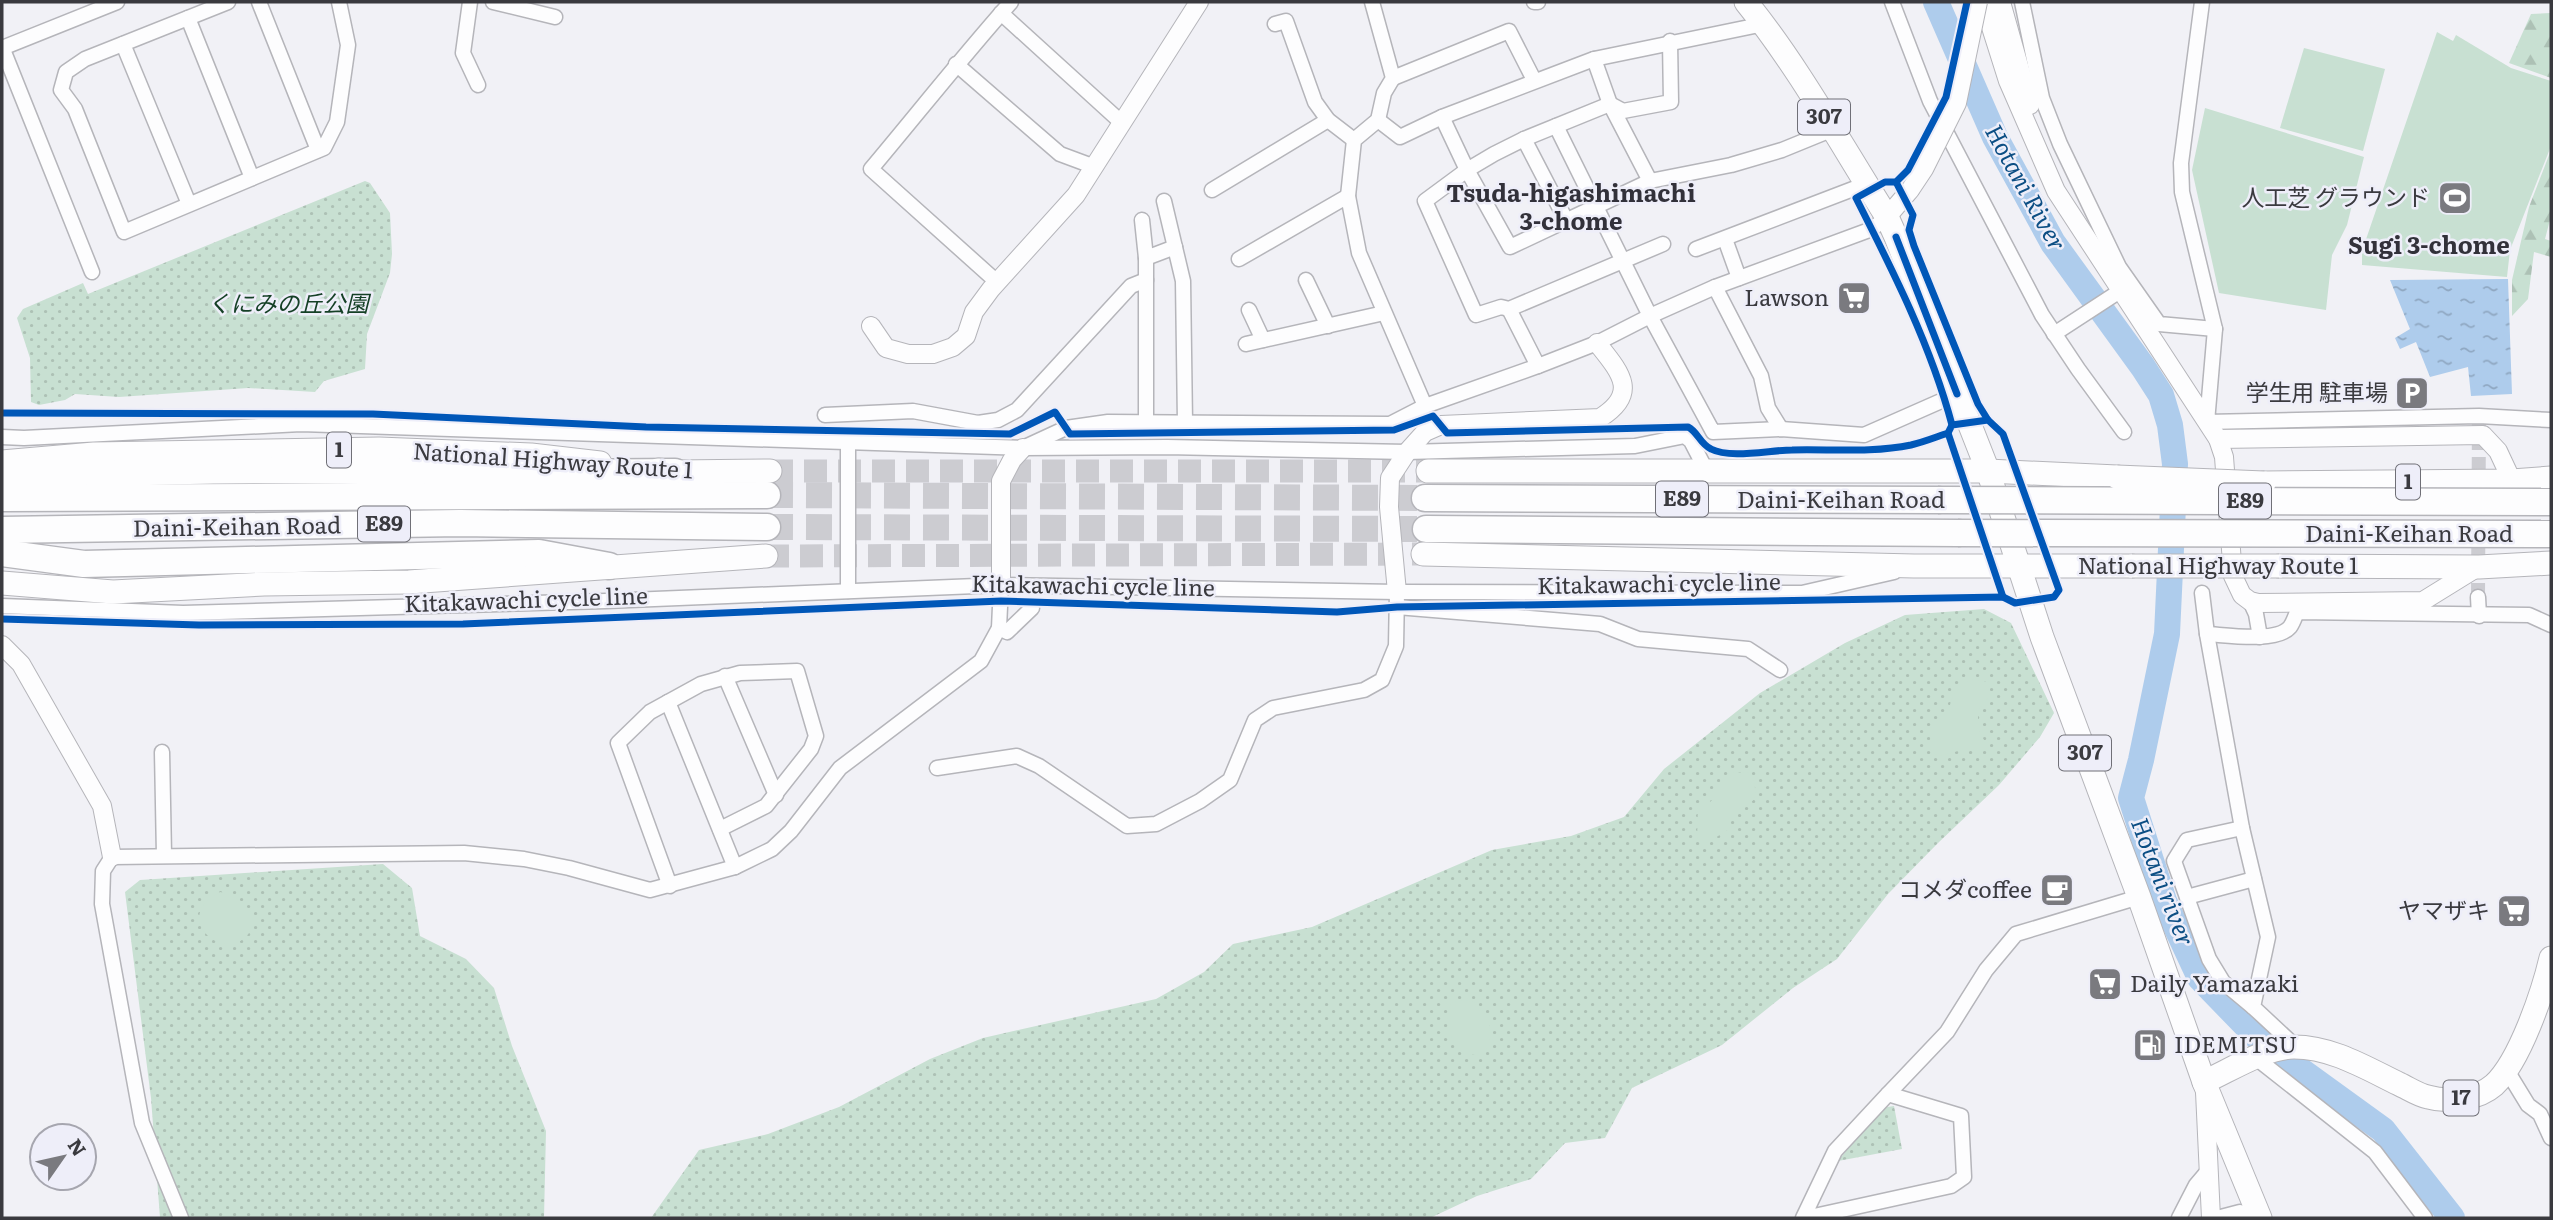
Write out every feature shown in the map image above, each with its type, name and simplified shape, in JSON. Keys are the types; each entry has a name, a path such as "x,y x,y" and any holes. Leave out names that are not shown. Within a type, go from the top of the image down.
{"highway":[{"path":"2,481 76,474 285,470 676,472"},
{"name":"Daini-Keihan Road","path":"2,498 768,483"},
{"name":"Daini-Keihan Road","path":"1425,498 2551,502"},
{"name":"Daini-Keihan Road","path":"2,530 460,523 767,527"},
{"name":"Daini-Keihan Road","path":"1425,542 1958,533 2551,534"},
{"path":"2,553 84,564 539,553 608,566"}],"main road":[{"name":"307","path":"1745,2 1764,24 1887,217 1988,471 2042,637 2139,897 2204,1082 2260,1218"},
{"name":"National Highway Route 1","path":"2,462 94,454 379,449 531,455 768,483"},
{"name":"1","path":"1427,471 1988,471 2264,482 2512,481 2551,478"},
{"name":"National Highway Route 1","path":"1425,542 1914,566 2479,567 2551,563"},
{"path":"2,583 113,592 264,584 409,582 766,556"},
{"name":"17","path":"2204,1082 2282,1048 2296,1047 2339,1055 2427,1097 2451,1100 2471,1097 2494,1085 2518,1050 2551,958"}],"street":[{"path":"76,2 82,16"},
{"path":"92,272 2,48 117,2"},
{"path":"228,2 85,59 66,72 61,90 75,109 124,232 324,148 337,122 348,45 339,2"},
{"path":"259,2 318,150"},
{"path":"470,2 463,53 478,85"},
{"path":"493,2 555,17"},
{"path":"871,326 886,348 908,354 933,354 953,347 966,336 974,312 997,282 1076,195 1199,2"},
{"path":"1372,2 1393,78"},
{"path":"1892,2 1930,101 2054,334 2124,432"},
{"path":"112,857 464,853 524,859 650,890 735,867 772,849 791,831 840,768 981,662 999,628 1001,481 1012,460 1023,448 1066,428 1108,422 1390,424 1424,406 1597,343 1715,287 1872,229 1887,217 1910,190 1924,169 1957,103 1981,2"},
{"path":"1981,2 2008,81 2051,179 2089,243"},
{"path":"2001,2 2023,86 2040,132 2114,295 2217,439 2224,457 2234,576 2242,595 2258,603 2423,601 2479,567"},
{"path":"2022,2 2042,98 2060,144 2119,267 2160,324 2214,329"},
{"path":"2202,2 2181,163 2182,192 2214,329 2207,422"},
{"path":"997,282 872,169 956,64 1006,7 1122,123"},
{"path":"188,18 253,178"},
{"path":"1275,24 1286,21 1315,102 1328,120 1354,140"},
{"path":"1378,120 1399,137 1534,80 1594,59 1670,41 1764,24"},
{"path":"1424,406 1359,253 1348,196 1354,140 1378,120 1384,93 1393,78 1509,32 1534,80"},
{"path":"1611,104 1623,111 1671,102 1670,41"},
{"path":"123,44 189,204"},
{"path":"1594,59 1611,104 1650,181"},
{"path":"956,64 1060,154 1095,167"},
{"path":"1611,104 1524,139 1467,170 1425,201 1476,315 1501,307 1509,309 1663,244"},
{"path":"1442,117 1467,170 1510,247 1650,181 1731,165 1782,150 1831,130"},
{"path":"1212,190 1328,120"},
{"path":"1556,126 1650,316 1713,432 1781,429 1864,435 1957,394"},
{"path":"1524,139 1566,220"},
{"path":"1696,249 1866,184"},
{"path":"1238,259 1348,196"},
{"path":"1164,201 1183,281 1185,423"},
{"path":"1142,220 1146,258 1146,423"},
{"path":"1725,239 1739,278"},
{"path":"1146,258 1175,247"},
{"path":"825,415 913,411 978,422 998,420 1017,410 1131,286 1146,280"},
{"path":"1306,280 1328,326"},
{"path":"1715,287 1761,376 1768,408 1781,429"},
{"path":"2054,334 2114,295"},
{"path":"1509,309 1538,366"},
{"path":"1249,310 1263,340"},
{"path":"1245,344 1384,313"},
{"path":"937,768 1017,756 1039,766 1127,826 1156,824 1200,801 1230,780 1255,720 1273,708 1364,691 1382,680 1396,646 1397,600 1389,507 1390,478 1407,452 1425,432 1441,425 1600,418 1615,409 1621,400 1623,386 1617,369 1597,343"},
{"path":"2207,422 2479,416 2551,420"},
{"path":"2,437 301,424 1023,448 1167,447 1407,452 1635,446 1685,436 1692,441 1706,470"},
{"path":"2217,439 2483,435 2498,451 2512,481"},
{"path":"848,442 848,591"},
{"path":"2,606 183,613 1001,585 1397,600 1802,593 1914,566"},
{"path":"2202,593 2242,828 2268,937 2253,1007"},
{"path":"2478,597 2479,616"},
{"path":"1397,600 1600,624 1638,639 1748,649 1780,670"},
{"path":"2250,601 2256,614 2260,637"},
{"path":"999,628 1007,632 1032,608"},
{"path":"2207,634 2260,637 2279,635 2289,628 2297,612 2529,615 2551,625"},
{"path":"2,645 21,664 102,806 112,857 103,871 103,904 139,1109 142,1123 181,1218"},
{"path":"670,886 618,743 650,712 701,684 740,673 797,671 816,736 810,749 766,806 720,829"},
{"path":"725,676 776,795"},
{"path":"668,702 735,867"},
{"path":"162,752 164,855"},
{"path":"2242,828 2187,840 2175,861 2209,959 2223,982 2296,1047"},
{"path":"2187,897 2254,879"},
{"path":"1804,1218 1835,1151 1947,1032 1986,970 2017,934 2139,897"},
{"path":"2256,1058 2375,1152 2425,1218"},
{"path":"2506,1069 2528,1105 2540,1114 2551,1138"},
{"path":"2204,1082 2211,1218"},
{"path":"1804,1218 1951,1186 1964,1177 1961,1116 1888,1094"},
{"path":"2179,1218 2196,1185 2207,1172"},
{"path":"2217,1218 2240,1212 2254,1218"}],"green space":[{"path":"2551,13 2551,78 2509,63 2531,14"},
{"name":"人工芝 グラウンド","path":"2437,32 2453,41 2456,35 2511,68 2551,81 2551,146 2510,250 2507,277 2362,265 2362,251"},
{"path":"2304,48 2385,69 2363,151 2280,128"},
{"path":"2205,108 2364,157 2347,225 2332,255 2326,310 2219,293 2192,170"},
{"path":"2551,150 2551,216 2545,239 2551,241 2551,257 2534,252 2528,299 2512,316 2512,280 2529,207"},
{"name":"くにみの丘公園","path":"365,181 370,183 390,213 392,254 390,273 367,334 365,369 324,381 315,392 248,388 119,397 75,394 65,400 39,405 31,402 30,358 17,318 23,309 83,283 88,294"},
{"path":"1984,609 2011,623 2054,713 2040,737 1999,785 1888,894 1837,959 1793,988 1722,1045 1632,1088 1605,1138 1565,1143 1531,1179 1477,1196 1430,1218 651,1218 699,1150 768,1134 839,1107 930,1059 983,1038 1156,999 1204,972 1233,944 1312,927 1492,850 1571,836 1624,817 1664,769 1760,693 1845,643 1905,615"},
{"path":"1972,679 1989,682 1990,687 1988,698 1978,710 1978,728 1984,740 1979,750 1961,750 1941,756 1931,753 1930,733 1950,713 1955,693"},
{"path":"1732,772 1749,773 1754,782 1754,798 1750,804 1734,812 1728,830 1705,844 1697,840 1698,806 1702,802 1710,802 1716,796 1721,778"},
{"path":"383,864 412,888 420,936 466,959 494,988 512,1046 546,1131 544,1218 160,1218 151,1098 125,892 140,880"},
{"path":"220,892 240,901 253,919 249,933 239,942 228,944 216,941 207,935 201,925 200,914 205,903"},
{"path":"1464,1000 1479,1007 1489,1022 1490,1041 1481,1056 1462,1053 1449,1030 1451,1003"},
{"path":"1894,1106 1902,1149 1838,1161 1881,1108"}],"water":[{"path":"2508,279 2512,394 2471,396 2468,367 2430,377 2416,342 2400,349 2395,338 2410,329 2390,280"}],"waterway":[{"name":"Hotani river","path":"1936,2 1995,137 2053,243 2143,367 2161,395 2170,425 2175,464 2167,634 2131,798 2164,901 2200,978 2264,1044 2383,1130 2452,1218"}],"tunnel":[{"path":"2478,597 2479,416"},
{"path":"770,471 1428,471"},
{"path":"767,495 1425,498"},
{"path":"767,527 1426,529"},
{"path":"766,556 1423,554"}],"cycle path":[{"path":"1952,425 1922,338 1856,198 1885,182 1896,182 1908,170 1946,97 1967,2"},
{"path":"1896,182 1913,215 1909,230 1914,246 1978,404 1988,420"},
{"path":"1896,237 1957,394"},
{"name":"Kitakawachi cycle line","path":"2,413 373,414 646,427 1010,434 1055,412 1070,434 1394,430 1433,416 1447,433 1688,427 1711,449 1739,454 1896,447 1916,444 1948,433 1952,425 1988,420 2003,434 2059,590 2054,597 2015,603 2003,597 1397,607 1337,612 1001,601 463,624 199,625 2,619"},
{"path":"1948,433 2003,597"}],"place":[{"name":"人工芝 グラウンド","path":"2455,198"},
{"name":"Lawson","path":"1854,298"},
{"name":"学生用 駐車場","path":"2412,393"},
{"name":"コメダcoffee","path":"2057,890"},
{"name":"ヤマザキ","path":"2514,911"},
{"name":"Daily Yamazaki","path":"2105,984"},
{"name":"IDEMITSU","path":"2150,1045"}],"district":[{"name":"Tsuda-higashimachi 3-chome","path":"1571,208"},
{"name":"Sugi 3-chome","path":"2429,246"}],"water label":[{"name":"Hotani River","path":"2025,188"}]}
